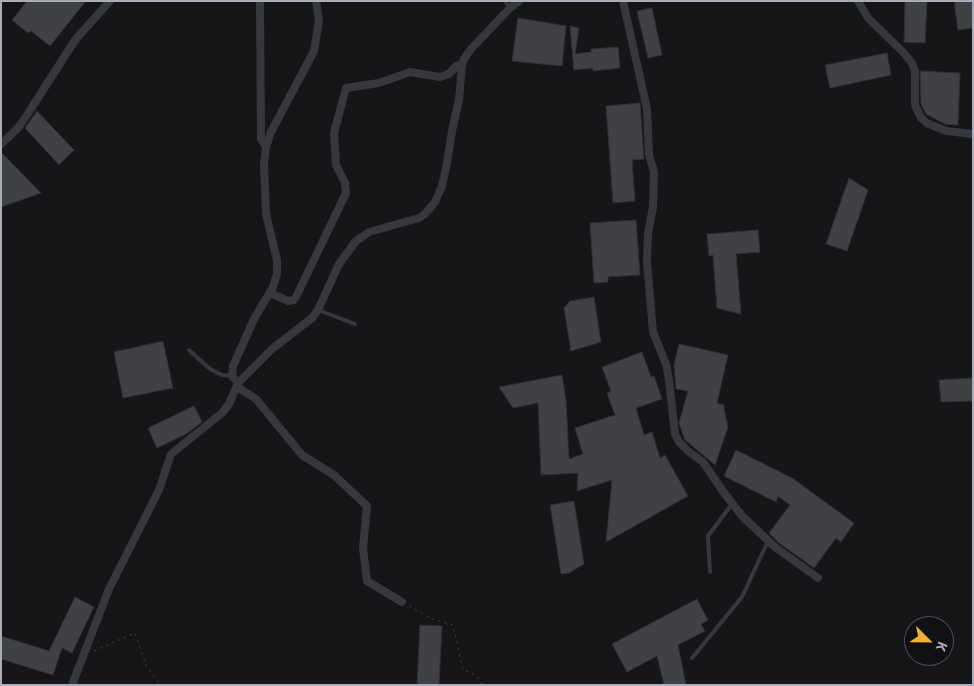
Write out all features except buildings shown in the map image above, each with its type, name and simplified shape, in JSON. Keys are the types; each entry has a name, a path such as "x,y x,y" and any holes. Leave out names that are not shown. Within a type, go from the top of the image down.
{"street":[{"path":"1,144 18,128 75,40 110,1"},
{"path":"260,1 261,139 266,147"},
{"path":"316,1 319,21 314,51 271,132 266,147 264,164 266,214 278,260 277,274 270,293 254,319 231,371 238,385 256,399 302,455 334,474 367,506 363,548 367,581 402,602"},
{"path":"72,685 109,590 159,490 171,454 222,413 229,404 238,385 272,349 312,318 318,310 334,273 356,241 369,232 419,218 435,202 442,186 447,163 459,100 462,65 471,49 508,5 519,1"},
{"path":"623,1 647,109 649,156 654,172 653,207 648,233 647,262 654,332 670,380 675,434 679,442 703,462 742,516 768,540 818,578"},
{"path":"858,1 868,18 904,52 912,63 915,72 915,105 920,118 946,131 973,134"},
{"path":"270,293 288,300 294,300 346,192 345,183 336,165 334,133 346,88 379,83 410,72 440,77 449,74 459,65 462,65"}],"lane":[{"path":"318,310 355,324"},
{"path":"189,350 210,369 222,375 232,376"},
{"path":"710,572 708,536 733,504"},
{"path":"692,658 742,597 768,540"}],"path":[{"path":"402,602 432,619 453,625 463,670 476,675 483,685"},
{"path":"84,656 135,633 146,665 160,685"}]}
